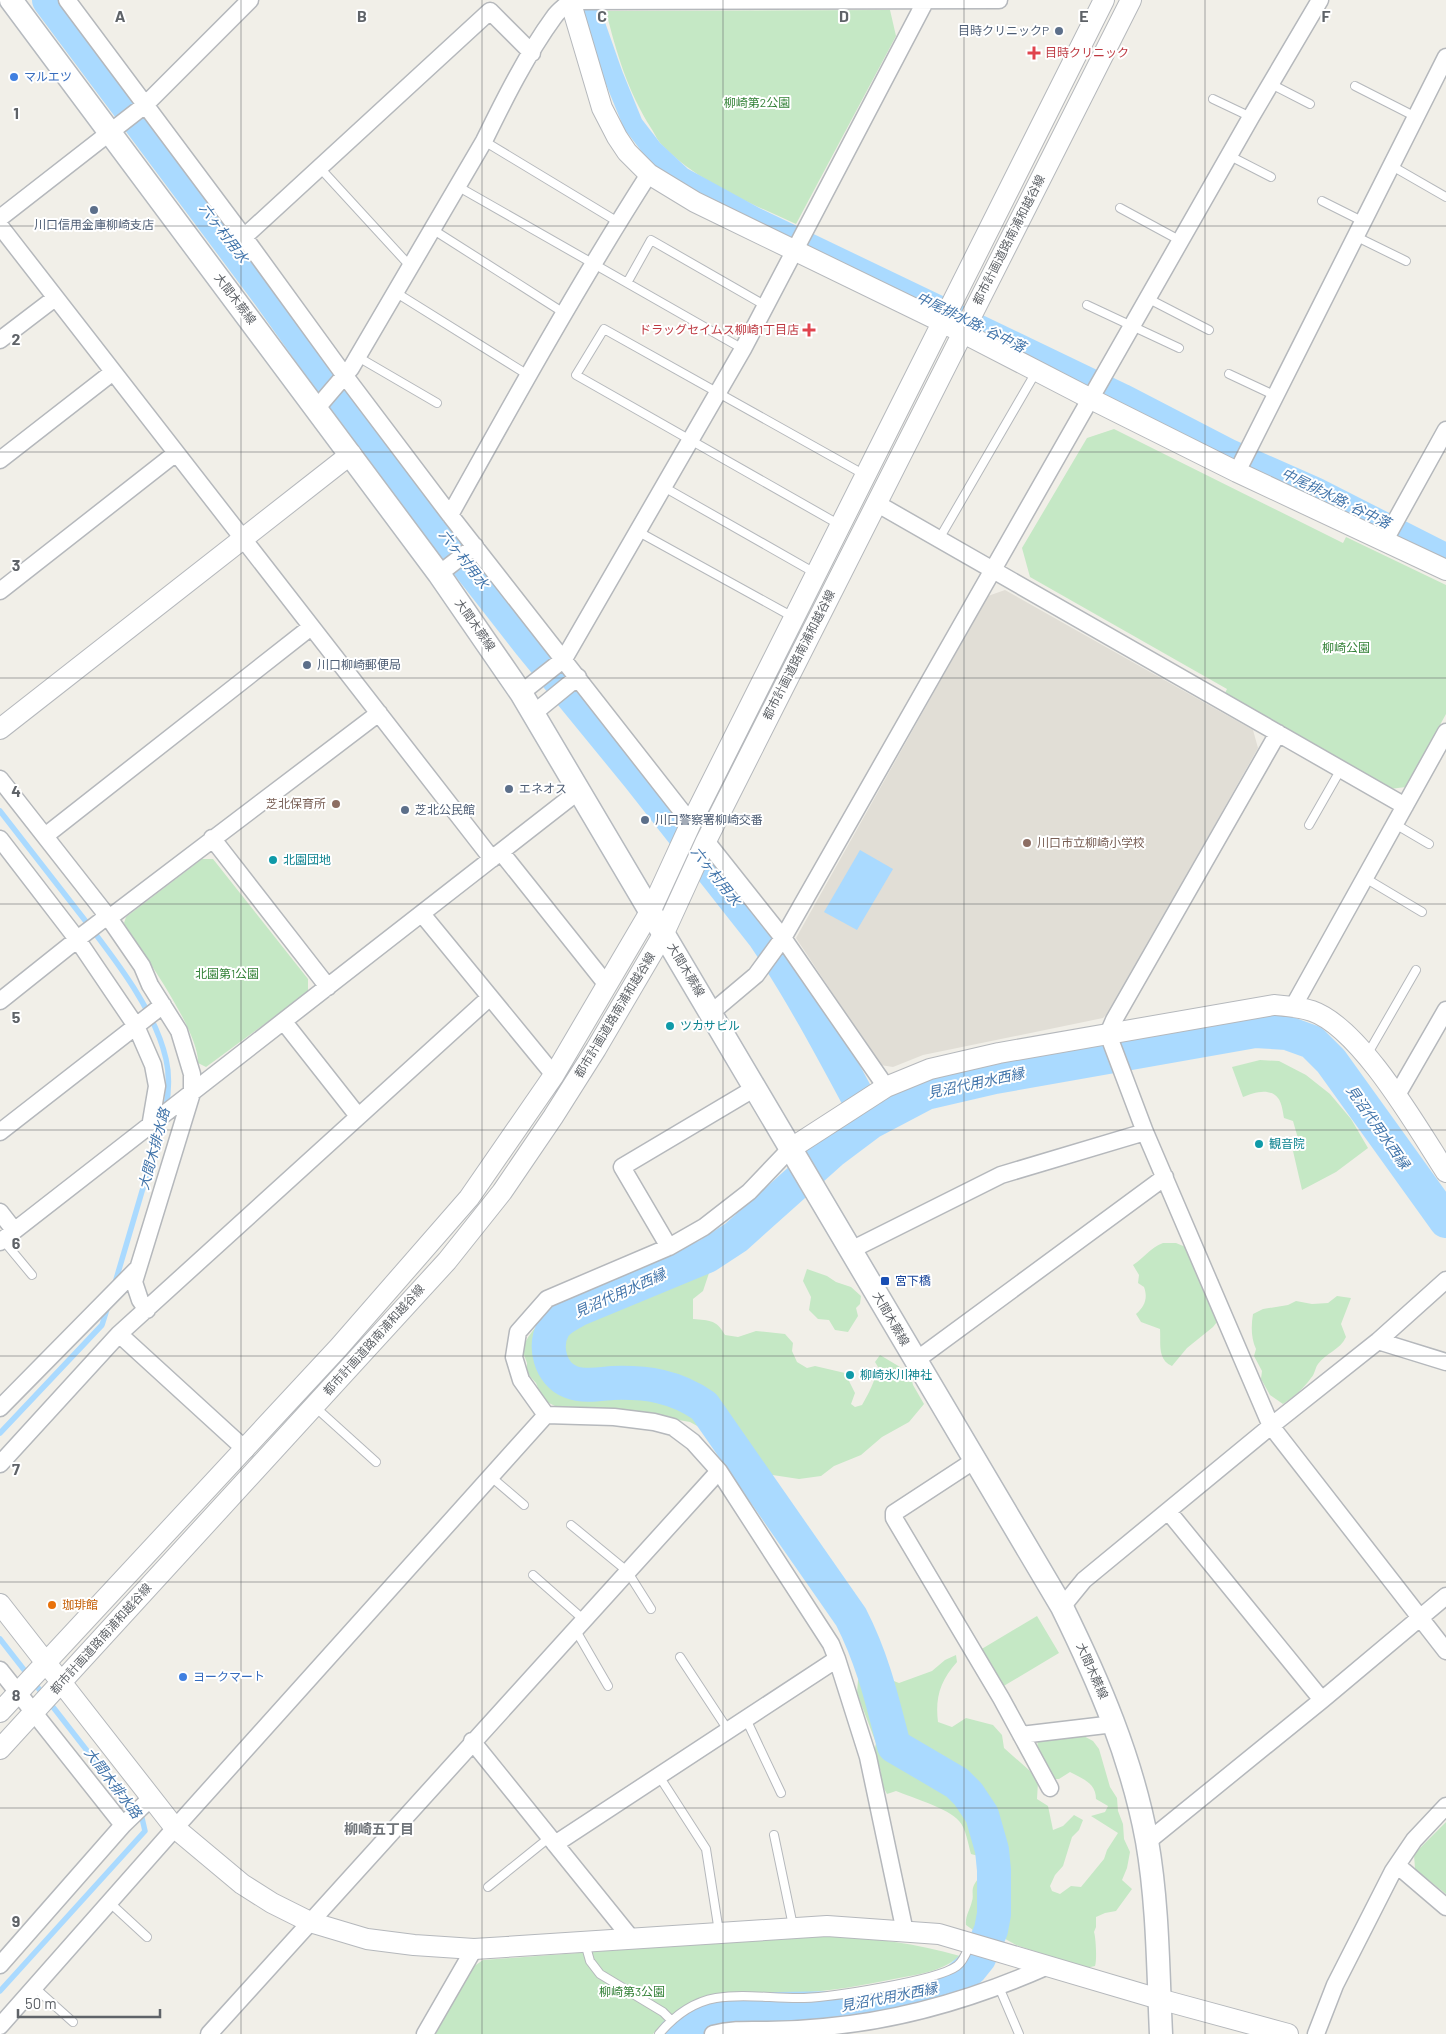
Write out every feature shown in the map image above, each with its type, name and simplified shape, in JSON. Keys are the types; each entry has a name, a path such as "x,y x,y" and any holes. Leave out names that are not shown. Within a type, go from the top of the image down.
{"main road":[{"name":"大間木蕨線","path":"11,0 111,131 351,454 439,574 521,693 712,1012 794,1156 1062,1607 1092,1666 1114,1724 1135,1789 1147,1842 1156,1921 1161,2034"}],"street":[{"path":"67,0 450,515 691,823"},
{"path":"0,218 145,105 250,0"},
{"path":"521,693 564,659 662,486 743,349 926,0"},
{"path":"316,409 345,376 358,357 484,142 497,114 532,53 555,15 570,1 999,0"},
{"name":"都市計画道路南浦和越谷線","path":"0,1712 44,1667 339,1348 469,1198 554,1075 650,910 691,823 1104,0"},
{"name":"都市計画道路南浦和越谷線","path":"0,1748 446,1261 502,1192 553,1117 596,1049 664,933 706,841 1131,0"},
{"path":"712,1012 756,976 777,947 1147,298 1320,0"},
{"path":"570,1 602,108 627,152 649,174 695,202 947,312 967,322 1036,371 1097,388 1237,472 1446,570"},
{"path":"244,237 490,10 532,53"},
{"path":"1237,472 1357,237 1446,56"},
{"path":"450,515 564,313 649,174"},
{"path":"0,226 379,713 496,856 607,985"},
{"path":"0,340 56,298"},
{"path":"0,460 113,372"},
{"path":"1385,540 1446,430"},
{"path":"0,591 176,453"},
{"path":"0,729 351,454"},
{"path":"876,503 1405,806"},
{"path":"439,574 474,546"},
{"path":"45,836 311,627"},
{"path":"534,713 578,677"},
{"path":"0,1001 81,936 379,713"},
{"path":"1293,1007 1446,732"},
{"path":"1278,733 1114,1020 1109,1037 1145,1132 1271,1426 1446,1651"},
{"path":"0,779 45,836 104,920 142,966 160,1008 179,1031 192,1074 192,1093 134,1282 140,1300 147,1310"},
{"path":"0,1212 6,1237 580,790"},
{"path":"212,838 328,987"},
{"path":"0,839 81,936 139,1024 153,1065 157,1086 154,1123"},
{"path":"706,841 777,947 886,1087"},
{"path":"422,914 554,1075"},
{"path":"0,1464 119,1334 489,998"},
{"path":"546,1415 521,1380 514,1357 518,1332 547,1299 669,1247 704,1227 860,1102 886,1087 930,1069 961,1061 1109,1037 1274,1005 1293,1007 1313,1011 1333,1024 1367,1056 1397,1096 1446,1172"},
{"path":"0,1132 160,1008"},
{"path":"1397,1096 1446,1010"},
{"path":"284,1022 358,1116"},
{"path":"669,1247 622,1166 755,1088"},
{"path":"851,1250 1001,1175 1145,1132"},
{"path":"915,1361 1165,1177"},
{"path":"0,1408 138,1268"},
{"path":"1062,1607 1084,1580 1271,1426 1378,1342 1446,1280"},
{"path":"119,1334 246,1450"},
{"path":"1378,1342 1446,1362"},
{"path":"0,2026 546,1415 614,1417 654,1422 673,1427 693,1442 719,1471 830,1644 837,1659 868,1757 905,1932"},
{"path":"974,1460 894,1513 894,1518 1001,1698 1050,1788"},
{"path":"209,2034 719,1471"},
{"path":"1168,1511 1322,1700"},
{"path":"1147,1842 1322,1700 1446,1596"},
{"path":"0,1604 58,1686 175,1828 242,1884 272,1903 310,1922 374,1940 414,1946 474,1949 827,1926 939,1934 1160,1999 1288,2034"},
{"path":"552,1840 658,1776 837,1659"},
{"path":"0,1670 22,1689 123,1825"},
{"path":"1021,1734 1114,1724"},
{"path":"472,1742 631,1938"},
{"path":"0,1965 123,1825 151,1798"},
{"path":"1316,2034 1335,1985 1393,1871 1414,1840 1446,1806"},
{"path":"1398,1866 1446,1907"},
{"path":"425,2034 474,1949"},
{"path":"714,2034 733,2030 826,2027 896,2017 955,2002 999,1987 1048,1966"}],"lane":[{"path":"1271,84 1310,104"},
{"path":"1355,86 1416,117"},
{"path":"1213,99 1251,117"},
{"path":"484,142 618,222"},
{"path":"1230,156 1271,177"},
{"path":"1392,166 1446,197"},
{"path":"320,168 410,266"},
{"path":"457,186 743,349"},
{"path":"1322,200 1364,222"},
{"path":"1120,208 1181,241"},
{"path":"432,229 564,313"},
{"path":"1357,237 1406,261"},
{"path":"627,283 651,240 766,306"},
{"path":"395,292 528,375"},
{"path":"1147,298 1208,330"},
{"path":"1087,305 1178,348"},
{"path":"841,526 576,375 604,329 865,475"},
{"path":"358,357 437,403"},
{"path":"939,539 1036,371"},
{"path":"1229,374 1276,396"},
{"path":"662,486 817,574"},
{"path":"637,531 795,618"},
{"path":"1309,826 1341,769"},
{"path":"1395,824 1429,844"},
{"path":"1365,878 1422,912"},
{"path":"1367,1056 1416,970"},
{"path":"6,1237 32,1275"},
{"path":"314,1406 376,1462"},
{"path":"490,1476 524,1504"},
{"path":"572,1524 627,1571 651,1609"},
{"path":"533,1575 579,1624 608,1686"},
{"path":"680,1657 728,1730"},
{"path":"746,1719 781,1793"},
{"path":"658,1776 706,1850 719,1934"},
{"path":"774,1835 793,1928"},
{"path":"488,1887 552,1840"},
{"path":"110,1902 147,1937"},
{"path":"585,1941 590,1961 600,1974 663,2012 672,2020"},
{"path":"659,2034 672,2020 691,2008 715,1998 826,1996 918,1980 957,1966 971,1944"},
{"path":"999,1987 1019,2034"},
{"path":"34,1988 73,2022"}],"shaded area":[{"name":"川口市立柳崎小学校","path":"1005,590 1253,730 1258,748 1110,1011 1103,1018 923,1055 893,1067 880,1065 796,938 988,596"}],"green space":[{"name":"柳崎第2公園","path":"890,10 896,36 796,224 709,182 678,160 662,145 629,86 606,11"},
{"name":"柳崎公園","path":"1114,429 1343,543 1346,537 1446,585 1446,714 1406,787 1390,789 1224,695 1227,689 1030,577 1022,548 1087,438"},
{"name":"北園第1公園","path":"202,859 213,859 308,979 308,992 206,1067 198,1063 196,1049 190,1032 180,1012 124,923 126,917"},
{"path":"1260,1060 1279,1061 1306,1075 1330,1094 1351,1119 1368,1148 1336,1172 1302,1190 1293,1151 1297,1148 1299,1142 1293,1121 1284,1118 1278,1098 1270,1093 1261,1092 1243,1097 1232,1067"},
{"path":"1163,1243 1176,1243 1188,1248 1219,1280 1213,1304 1217,1315 1217,1322 1187,1348 1172,1366 1167,1363 1162,1355 1160,1329 1141,1322 1136,1314 1144,1305 1146,1295 1144,1287 1138,1283 1139,1275 1133,1265"},
{"path":"700,1250 707,1250 716,1261 709,1273 703,1291 693,1299 693,1319 715,1323 725,1335 738,1337 756,1331 785,1334 793,1343 792,1351 797,1362 807,1368 815,1366 845,1373 855,1393 851,1404 855,1407 862,1405 869,1391 878,1367 875,1362 880,1355 910,1373 913,1385 924,1404 909,1422 882,1437 861,1455 834,1466 821,1476 799,1479 766,1474 743,1475 727,1464 721,1447 708,1432 690,1422 644,1414 557,1407 543,1400 536,1383 527,1373 527,1363 522,1349 536,1327 544,1319 563,1308 656,1266"},
{"path":"807,1269 851,1287 861,1296 860,1304 856,1308 858,1316 848,1332 835,1330 829,1320 818,1319 809,1310 811,1297 803,1281"},
{"path":"1337,1296 1351,1298 1341,1324 1346,1337 1340,1345 1318,1364 1302,1389 1283,1404 1270,1395 1261,1379 1262,1371 1254,1356 1256,1349 1252,1332 1253,1314 1263,1309 1288,1305 1296,1301 1312,1304 1328,1303"},
{"path":"1037,1616 1059,1653 1002,1687 980,1650"},
{"path":"956,1655 957,1662 946,1676 938,1697 938,1722 952,1727 966,1718 993,1725 1002,1735 1004,1748 1030,1771 1038,1782 1037,1799 1048,1806 1053,1830 1063,1826 1074,1815 1083,1820 1079,1830 1072,1837 1063,1866 1055,1875 1050,1886 1052,1891 1060,1894 1071,1886 1081,1887 1104,1859 1107,1850 1118,1833 1091,1816 1105,1812 1108,1806 1096,1799 1094,1789 1088,1782 1070,1772 1059,1779 1052,1779 1037,1750 1038,1739 1080,1734 1093,1741 1099,1749 1110,1787 1117,1798 1118,1811 1123,1824 1124,1839 1130,1852 1127,1868 1122,1880 1132,1889 1116,1911 1096,1917 1094,1932 1095,1966 1086,1968 1073,1964 1016,1945 1000,1936 973,1930 966,1925 973,1899 973,1887 988,1865 982,1857 971,1854 963,1828 954,1816 921,1800 896,1791 887,1794 881,1783 881,1772 874,1753 876,1743 857,1693 858,1680 873,1677 899,1683 932,1671 945,1660"},
{"path":"1446,1822 1446,1894 1415,1869 1414,1854"},
{"name":"柳崎第3公園","path":"828,1936 895,1942 960,1956 946,1965 931,1971 861,1985 810,1992 775,1994 737,1993 703,1998 686,2005 670,2017 653,2034 435,2034 473,1967 483,1960 792,1937"}],"water":[{"path":"860,850 893,869 857,930 824,912"}],"waterway":[{"name":"六ヶ村用水","path":"49,0 267,292 394,470 530,644 638,776 764,936 806,1004 871,1122"},
{"name":"中尾排水路; 谷中落","path":"589,0 594,21 613,75 633,124 653,150 682,177 755,217 1124,394 1230,449 1318,488 1446,553"},
{"name":"大間木排水路","path":"0,811 108,950 143,1003 161,1041 166,1059 169,1083 166,1108"},
{"name":"見沼代用水西縁","path":"675,2034 691,2021 719,2010 841,2008 924,1992 955,1982 979,1958 991,1930 994,1914 992,1850 982,1815 968,1794 957,1783 894,1746 871,1665 851,1617 704,1406 682,1394 649,1385 637,1383 592,1385 571,1382 558,1373 550,1359 549,1342 556,1324 579,1309 707,1256 736,1237 831,1152 871,1122 926,1093 995,1077 1255,1031 1287,1033 1312,1042 1331,1061 1446,1221"},
{"name":"大間木排水路","path":"115,1283 163,1120"},
{"name":"大間木排水路","path":"0,1433 102,1325 108,1306"},
{"name":"大間木排水路","path":"0,1639 113,1784 142,1818 145,1831 0,1991"}],"place":[{"name":"目時クリニックP","path":"1059,31"},
{"name":"目時クリニック","path":"1034,53"},
{"name":"マルエツ","path":"14,77"},
{"name":"川口信用金庫柳崎支店","path":"94,210"},
{"name":"ドラッグセイムス柳崎1丁目店","path":"809,330"},
{"name":"川口柳崎郵便局","path":"307,665"},
{"name":"エネオス","path":"509,789"},
{"name":"芝北保育所","path":"336,804"},
{"name":"芝北公民館","path":"405,810"},
{"name":"川口警察署柳崎交番","path":"645,820"},
{"name":"川口市立柳崎小学校","path":"1027,843"},
{"name":"北園団地","path":"273,860"},
{"name":"ツカサビル","path":"670,1026"},
{"name":"観音院","path":"1259,1144"},
{"name":"宮下橋","path":"885,1281"},
{"name":"柳崎氷川神社","path":"850,1375"},
{"name":"珈琲館","path":"52,1605"},
{"name":"ヨークマート","path":"183,1677"}],"district":[{"name":"柳崎五丁目","path":"379,1829"}]}
